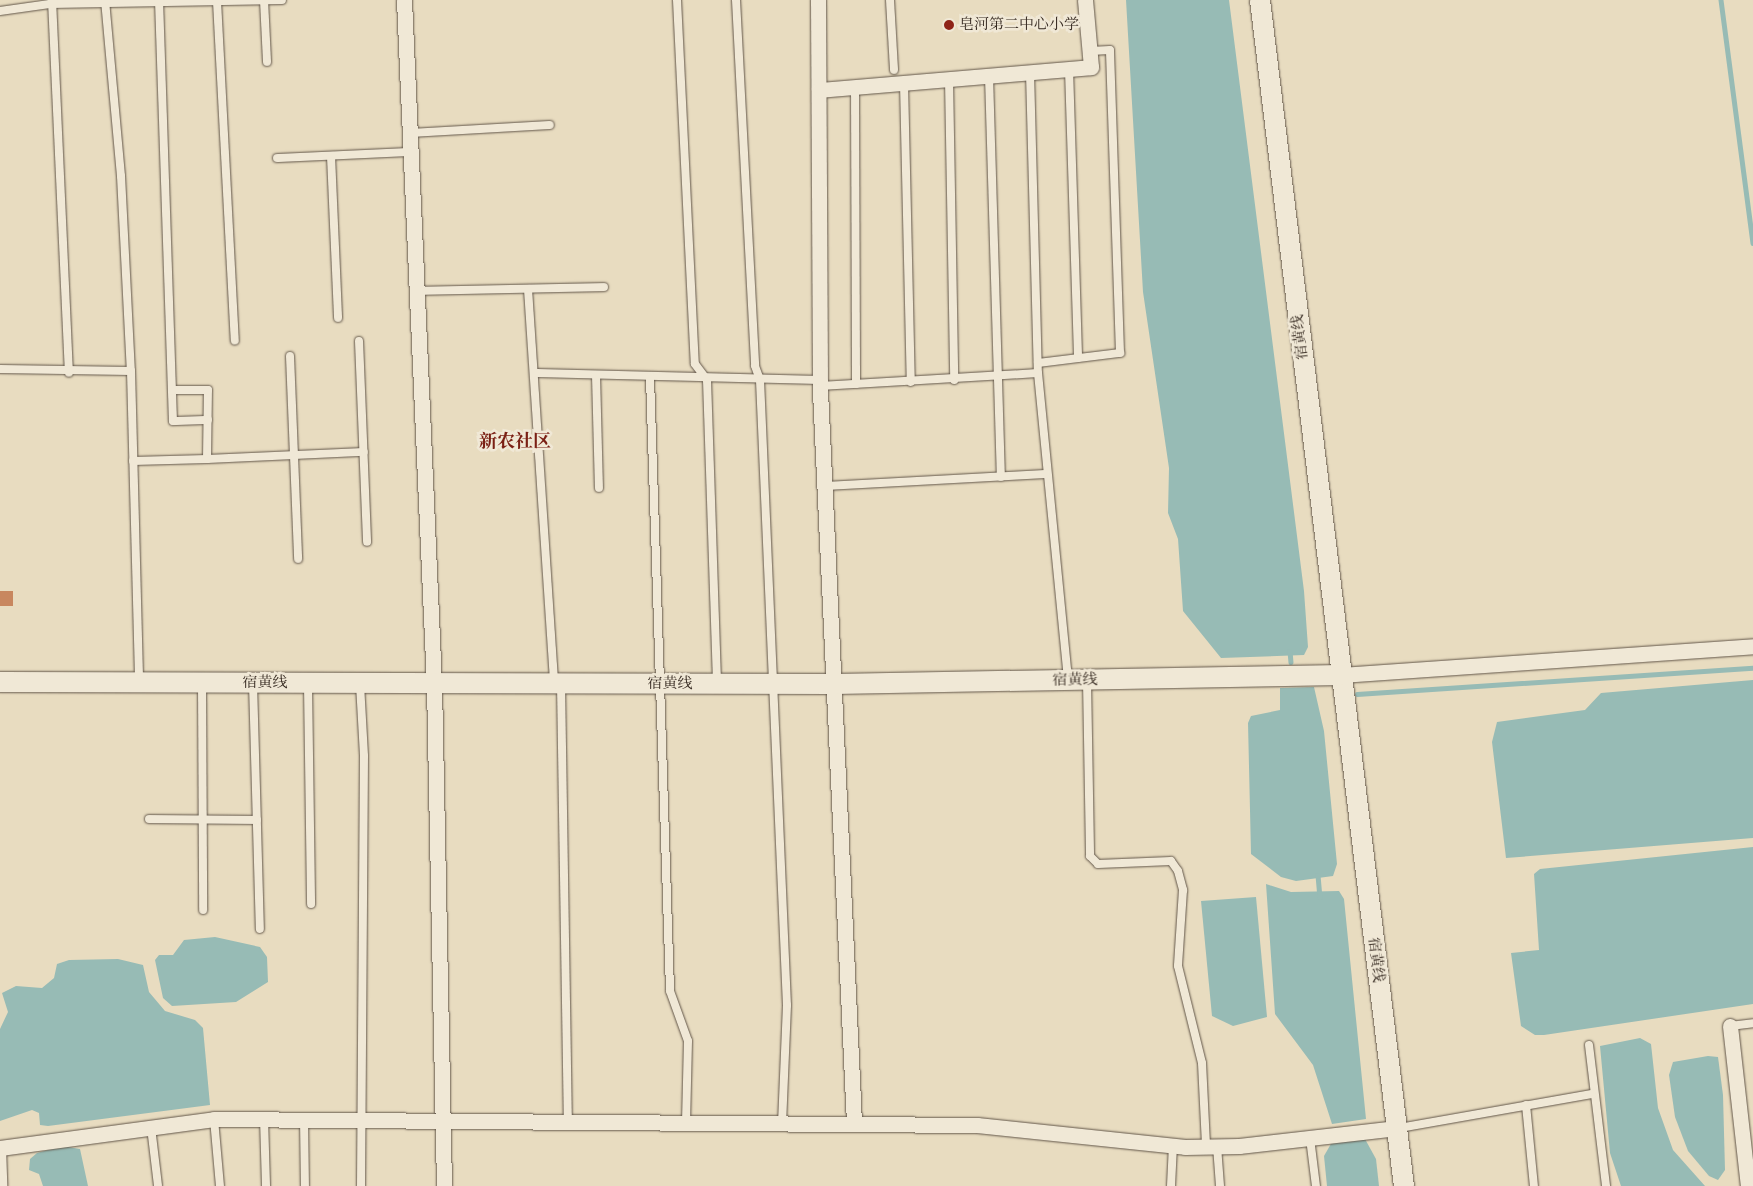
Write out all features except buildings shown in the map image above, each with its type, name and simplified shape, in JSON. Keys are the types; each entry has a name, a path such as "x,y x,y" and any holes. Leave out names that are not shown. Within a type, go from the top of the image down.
{"main road":[{"name":"宿黄线","path":"1260,0 1404,1186"},
{"name":"宿黄线","path":"0,682 835,684 1341,674"}],"street":[{"path":"404,0 434,684 444,1186"},
{"path":"818,0 820,383 854,1123"},
{"path":"819,90 1091,67 1085,0"},
{"path":"1341,674 1753,646"},
{"path":"1730,1026 1748,1186"},
{"path":"1,1148 214,1118 442,1117 854,1123 1036,1128 1173,1145 1211,1146 1310,1138 1397,1128"}],"lane":[{"path":"3,0 2,10 52,2 282,0"},
{"path":"264,0 267,62"},
{"path":"677,0 695,364 707,380 717,684"},
{"path":"736,0 755,366 760,380 774,684 787,1005 782,1122"},
{"path":"890,0 894,70"},
{"path":"159,1 174,390 173,421 208,420"},
{"path":"217,1 235,341"},
{"path":"52,2 68,373"},
{"path":"105,2 121,176 131,371 139,683"},
{"path":"1038,363 1120,353 1110,50 1090,51"},
{"path":"1069,69 1078,358"},
{"path":"1030,72 1038,373 1046,474 1078,679 1090,856 1098,864 1171,861 1178,871 1183,890 1178,966 1202,1063 1211,1146 1220,1186"},
{"path":"989,76 1001,476"},
{"path":"949,79 954,380"},
{"path":"904,82 911,382"},
{"path":"854,87 856,384"},
{"path":"410,133 550,125"},
{"path":"277,158 410,152"},
{"path":"331,156 338,318"},
{"path":"416,291 604,287"},
{"path":"528,290 537,373 557,684 568,1119"},
{"path":"359,341 367,542"},
{"path":"290,356 298,559"},
{"path":"0,369 68,373 131,371"},
{"path":"537,373 856,384 954,380 1038,373"},
{"path":"596,375 599,488"},
{"path":"650,377 663,684 670,991 688,1041 686,1121"},
{"path":"174,390 208,390 208,459"},
{"path":"133,461 364,452"},
{"path":"825,486 1046,474"},
{"path":"202,683 203,910"},
{"path":"253,683 260,929"},
{"path":"308,684 311,904"},
{"path":"360,684 364,756 361,1186"},
{"path":"148,820 257,820"},
{"path":"1730,1026 1753,1023"},
{"path":"1588,1045 1592,1094 1606,1186"},
{"path":"1397,1128 1592,1094"},
{"path":"1526,1105 1534,1186"},
{"path":"214,1118 220,1186"},
{"path":"264,1118 266,1186"},
{"path":"304,1118 305,1186"},
{"path":"151,1127 158,1186"},
{"path":"1310,1138 1316,1186"},
{"path":"1171,1186 1173,1145"},
{"path":"1,1148 4,1186"}],"water":[{"path":"1126,0 1229,0 1304,591 1308,647 1304,655 1221,658 1183,611 1178,539 1168,513 1169,468 1143,292"},
{"path":"1753,680 1753,838 1506,858 1492,742 1497,722 1585,710 1601,693"},
{"path":"1314,687 1324,731 1337,864 1333,876 1296,881 1281,877 1251,854 1248,723 1251,716 1280,710 1280,688"},
{"path":"1753,847 1753,1004 1544,1035 1535,1035 1521,1026 1511,953 1539,950 1534,874 1540,869"},
{"path":"1266,884 1291,892 1339,891 1344,899 1366,1119 1332,1124 1313,1065 1275,1014"},
{"path":"1256,897 1267,1017 1233,1026 1212,1016 1201,901"},
{"path":"215,937 260,947 267,957 268,982 236,1002 172,1006 163,998 155,960 159,955 173,955 184,940"},
{"path":"118,959 143,965 149,992 165,1011 195,1020 203,1028 210,1105 48,1126 40,1125 39,1113 32,1110 0,1121 0,1029 8,1012 2,993 16,986 42,988 54,978 57,964 69,960"},
{"path":"1640,1038 1651,1044 1658,1108 1673,1150 1705,1186 1621,1186 1610,1153 1600,1046"},
{"path":"1708,1056 1718,1057 1723,1095 1725,1170 1718,1180 1709,1176 1688,1151 1675,1117 1669,1075 1673,1062"},
{"path":"1365,1139 1376,1159 1379,1186 1327,1186 1324,1156 1332,1142"},
{"path":"62,1146 80,1149 88,1186 43,1186 39,1174 29,1170 30,1159 37,1153"}],"waterway":[{"path":"1721,0 1753,243"},
{"path":"1290,651 1291,662"},
{"path":"1357,694 1753,668"},
{"path":"1318,875 1320,897"}],"place":[{"name":"皂河第二中心小学","path":"949,25"}],"district":[{"name":"新农社区","path":"515,442"}]}
